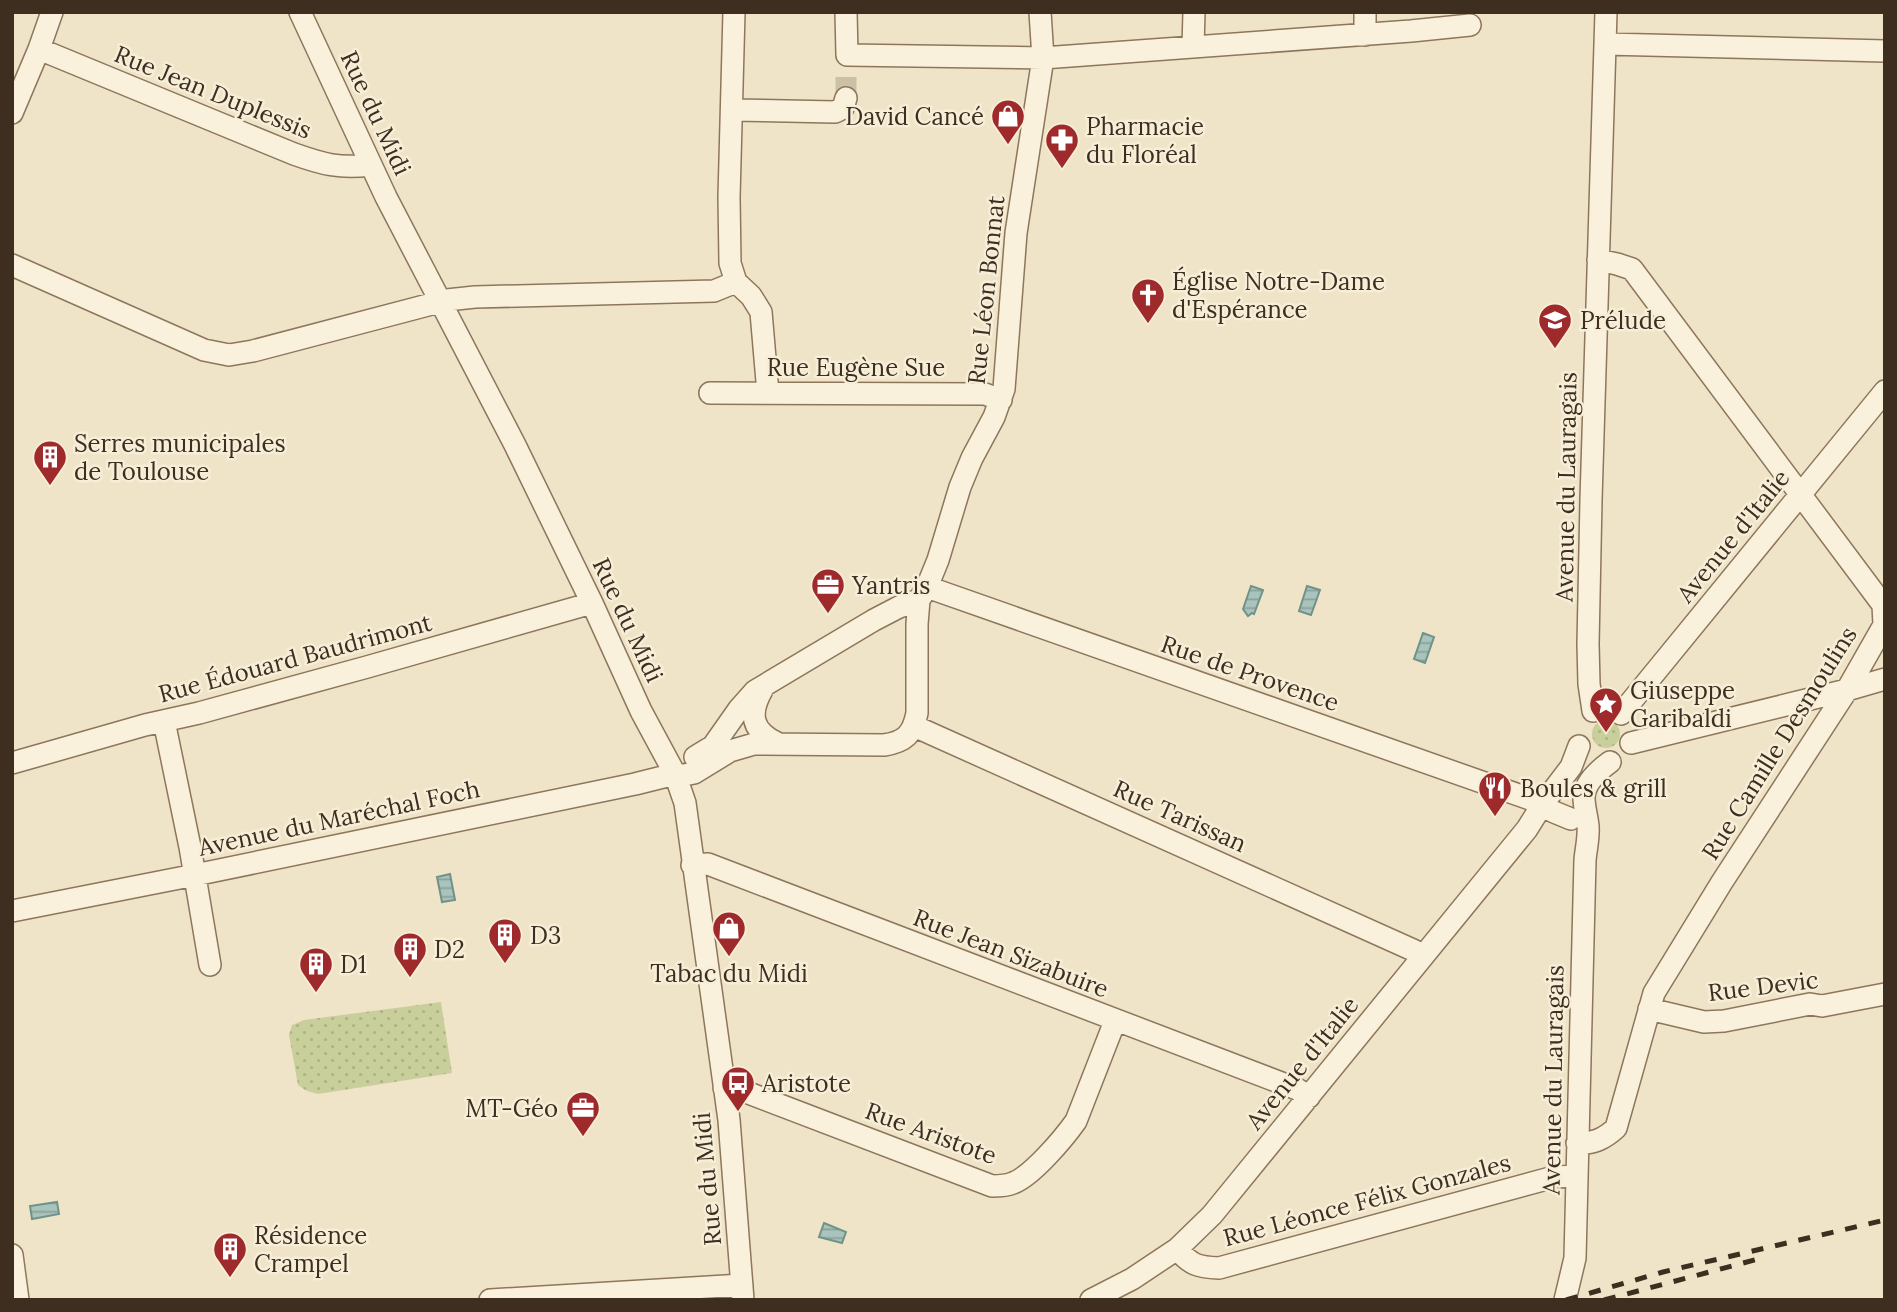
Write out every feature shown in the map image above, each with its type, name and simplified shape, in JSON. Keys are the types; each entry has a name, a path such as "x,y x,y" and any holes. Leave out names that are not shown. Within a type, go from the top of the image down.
{"street":[{"path":"12,113 52,12"},
{"name":"Rue du Midi","path":"300,12 370,165 515,444 641,711 675,774 685,803 724,1088 733,1162 742,1292"},
{"path":"734,12 730,263 736,282 751,296 761,312 768,393"},
{"path":"846,12 846,64 1043,58 1470,25"},
{"name":"Rue Léon Bonnat","path":"914,726 917,713 916,624 923,594 938,560 960,487 1001,400 1006,374 1016,233 1043,58 1040,12"},
{"path":"1193,47 1194,12"},
{"path":"1365,12 1365,35"},
{"name":"Avenue du Lauragais","path":"1583,727 1589,684 1591,477 1606,12"},
{"path":"1606,44 1885,51"},
{"name":"Rue Jean Duplessis","path":"39,50 304,158 325,165 370,165"},
{"path":"733,110 835,112 843,108 846,99"},
{"name":"Rue Camille Desmoulins","path":"1577,1143 1589,1144 1606,1138 1616,1128 1654,993 1722,881 1847,690 1884,625 1883,605 1632,269 1598,260"},
{"path":"12,265 204,350 229,355 253,351 439,301 475,296 714,291 736,282"},
{"name":"Avenue d'Italie","path":"1621,714 1885,391"},
{"name":"Rue Eugène Sue","path":"710,393 985,394 1001,400"},
{"path":"675,774 687,762 713,747 748,698 765,685 923,594"},
{"name":"Rue de Provence","path":"923,594 1558,810"},
{"name":"Rue Édouard Baudrimont","path":"12,763 592,603"},
{"path":"1631,743 1885,679"},
{"path":"765,685 757,699 753,715 758,729 777,743"},
{"path":"1558,810 1572,784 1571,767 1583,727 1607,708 1621,714 1631,727 1631,743 1622,756 1599,770 1585,789"},
{"path":"164,721 210,965"},
{"path":"675,774 694,773 718,757 742,746 777,743 892,744 908,735 914,726"},
{"name":"Rue Tarissan","path":"914,726 1423,956"},
{"path":"1583,727 1589,758 1610,762"},
{"name":"Avenue du Maréchal Foch","path":"12,911 675,774"},
{"name":"Avenue du Lauragais","path":"1565,1300 1574,1258 1588,827 1585,789"},
{"name":"Avenue d'Italie","path":"1091,1300 1132,1279 1183,1244 1212,1215 1527,829 1585,789"},
{"name":"Avenue du Lauragais","path":"1558,810 1578,832 1585,860"},
{"name":"Rue Jean Sizabuire","path":"692,865 708,864 1297,1089 1309,1097"},
{"name":"Rue Devic","path":"1649,1009 1704,1022 1724,1021 1810,1004 1822,1006 1885,994"},
{"name":"Rue Aristote","path":"724,1088 738,1089 992,1186 1007,1186 1032,1170 1067,1135 1076,1121 1115,1021"},
{"name":"Rue Léonce Félix Gonzales","path":"1183,1244 1211,1268 1232,1265 1554,1177 1577,1175"},
{"path":"12,1255 18,1300"},
{"path":"490,1300 742,1292"}],"green space":[{"path":"1606,720 1616,724 1620,734 1616,744 1606,748 1596,744 1592,734 1596,724"},
{"path":"441,1002 452,1073 318,1094 298,1085 289,1035 292,1025 304,1020"}],"water":[{"path":"1251,586 1263,590 1254,614 1248,616 1243,609"},
{"path":"1307,586 1320,590 1311,615 1299,611"},
{"path":"1423,633 1434,637 1425,663 1414,659"},
{"path":"450,874 455,900 442,902 437,877"},
{"path":"57,1202 59,1214 32,1219 30,1206"},
{"path":"824,1223 846,1232 842,1243 819,1237"}],"tunnel":[{"path":"846,73 846,98"}],"railway":[{"path":"1566,1300 1663,1272 1885,1220"},
{"path":"1604,1300 1762,1258"}],"place":[{"name":"David Cancé","path":"1008,146"},
{"name":"Pharmacie du Floréal","path":"1062,170"},
{"name":"Église Notre-Dame d'Espérance","path":"1148,325"},
{"name":"Prélude","path":"1555,350"},
{"name":"Serres municipales de Toulouse","path":"50,487"},
{"name":"Yantris","path":"828,615"},
{"name":"Giuseppe Garibaldi","path":"1606,734"},
{"name":"Boules & grill","path":"1495,818"},
{"name":"Tabac du Midi","path":"729,958"},
{"name":"D3","path":"505,965"},
{"name":"D2","path":"410,979"},
{"name":"D1","path":"316,994"},
{"name":"Aristote","path":"738,1113"},
{"name":"MT-Géo","path":"583,1138"},
{"name":"Résidence Crampel","path":"230,1279"}]}
